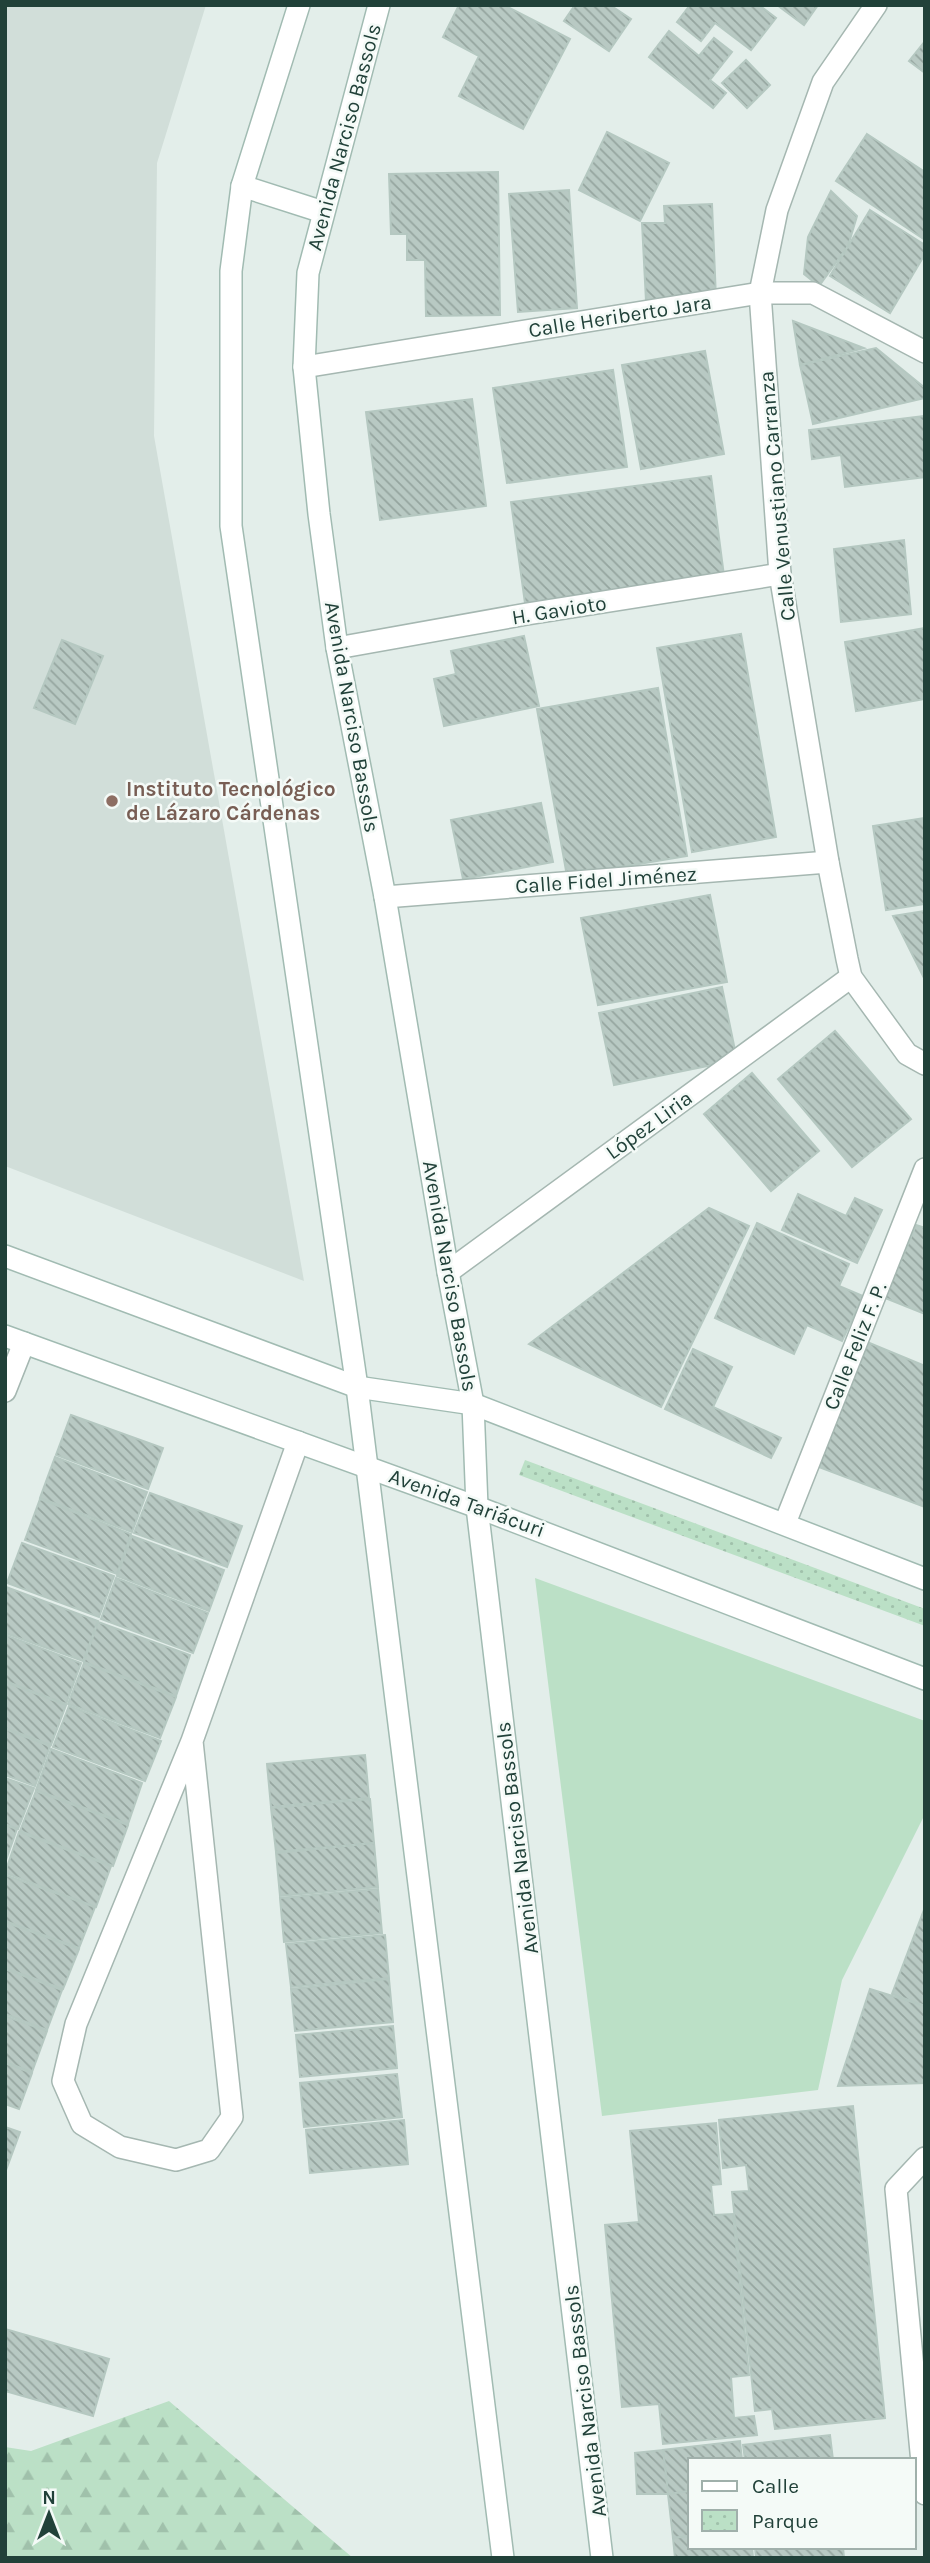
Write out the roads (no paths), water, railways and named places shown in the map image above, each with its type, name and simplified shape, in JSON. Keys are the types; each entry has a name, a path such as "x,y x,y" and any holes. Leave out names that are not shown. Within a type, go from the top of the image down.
{"street":[{"path":"299,5 242,186 231,271 230,527 357,1387 503,2558"},
{"name":"Avenida Narciso Bassols","path":"379,5 308,273 304,367 319,514 337,648 385,897 447,1272 474,1404 477,1507 602,2558"},
{"name":"Calle Venustiano Carranza","path":"876,5 823,82 777,210 760,293 780,574 828,862 851,977 908,1054 925,1064"},
{"path":"242,186 323,212"},
{"name":"Calle Heriberto Jara","path":"304,367 760,293 813,293 925,352"},
{"name":"H. Gavioto","path":"337,648 527,614 780,574"},
{"name":"Calle Fidel Jiménez","path":"385,897 828,862"},
{"name":"López Liria","path":"447,1272 851,977"},
{"name":"Calle Feliz F. P.","path":"785,1523 925,1169"},
{"path":"5,1256 357,1387 474,1404 925,1579"},
{"path":"5,1391 15,1340"},
{"name":"Avenida Tariácuri","path":"15,1340 367,1466 925,1679"},
{"path":"192,1741 232,2117 209,2150 176,2160 120,2147 82,2124 63,2081 76,2024 192,1741 298,1442"},
{"path":"925,2158 896,2189 925,2494"}],"place":[{"name":"Instituto Tecnológico de Lázaro Cárdenas","path":"112,801"}]}
